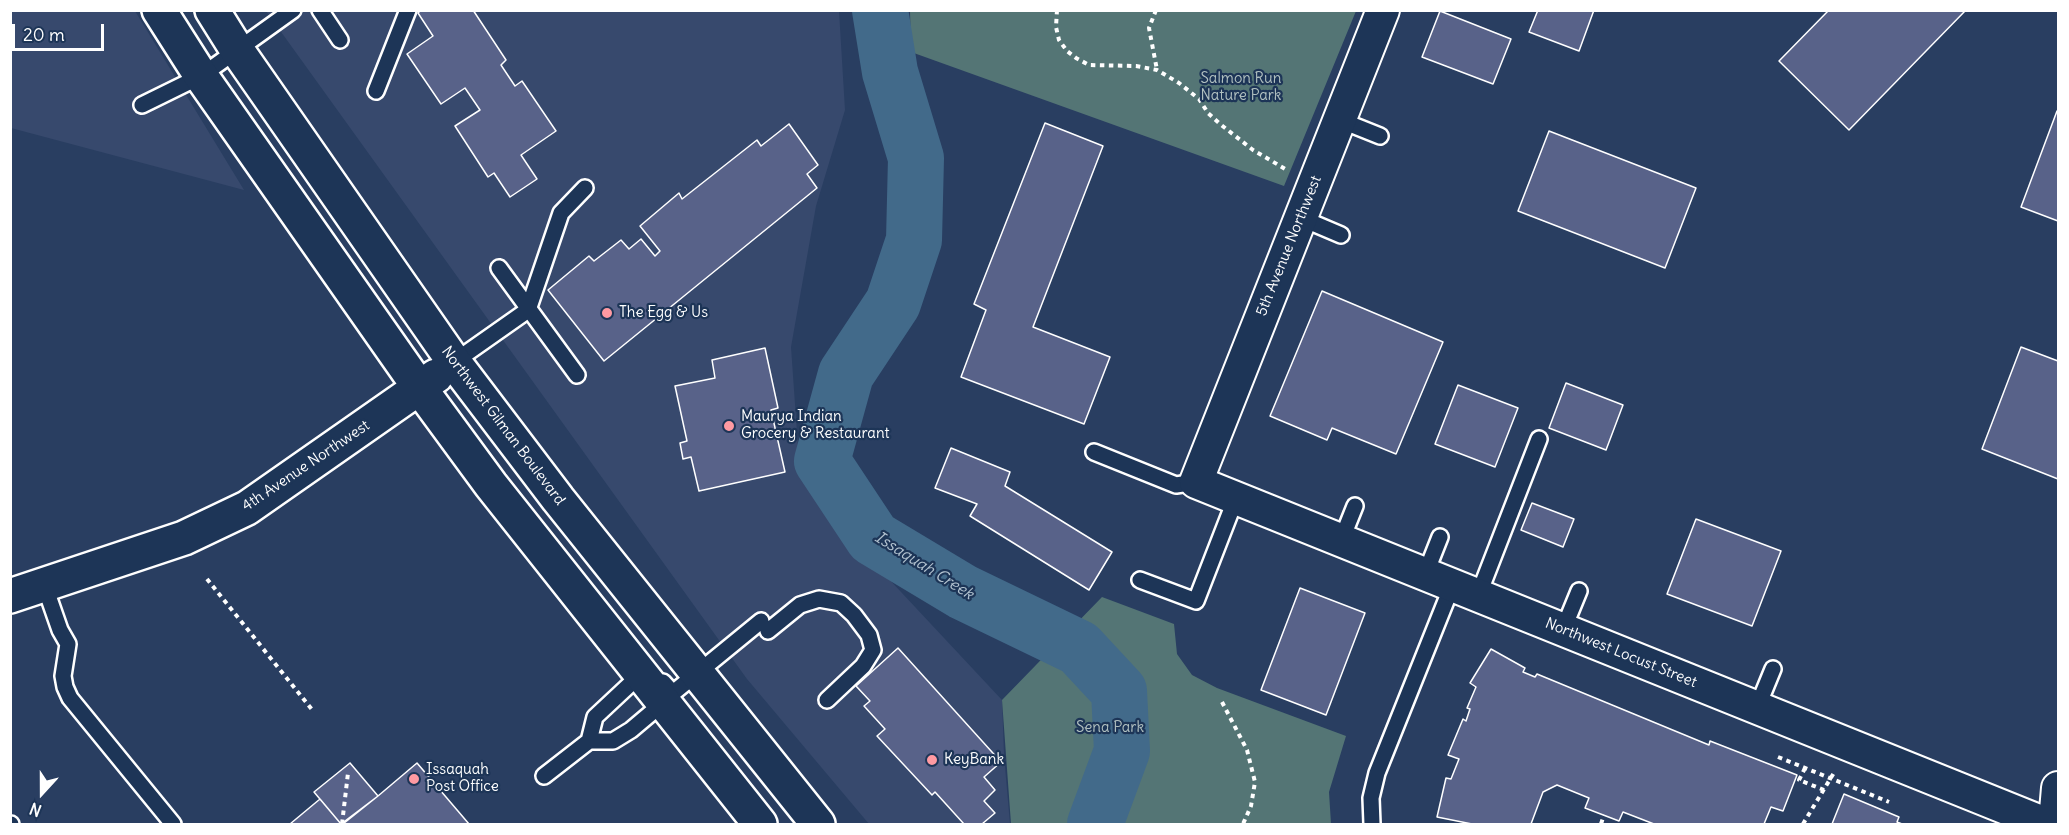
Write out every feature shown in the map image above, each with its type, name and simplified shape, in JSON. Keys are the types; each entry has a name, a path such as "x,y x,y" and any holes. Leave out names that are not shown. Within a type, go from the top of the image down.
{"street":[{"path":"159,10 201,76 419,387 491,485 760,825"},
{"name":"Northwest Gilman Boulevard","path":"212,10 237,50 454,362 558,499 818,825"},
{"name":"5th Avenue Northwest","path":"1196,482 1383,10"},
{"name":"4th Avenue Northwest","path":"10,596 184,538 247,508 454,362"},
{"name":"Northwest Locust Street","path":"1196,482 2046,825"},
{"path":"2057,825 2058,788"}],"lane":[{"path":"142,105 201,76 293,10"},
{"path":"376,91 408,10"},
{"path":"320,11 340,40"},
{"path":"1340,120 1380,135"},
{"path":"454,362 528,310 561,213 585,188"},
{"path":"1301,218 1341,235"},
{"path":"499,268 577,375"},
{"path":"1372,825 1371,798 1377,773 1452,585 1539,439"},
{"path":"1094,452 1176,485 1196,482"},
{"path":"1140,580 1196,601 1236,498"},
{"path":"1341,541 1355,506"},
{"path":"1440,537 1452,585"},
{"path":"44,584 60,630 68,644 63,676 64,687 70,698 173,825"},
{"path":"1563,630 1579,591"},
{"path":"605,629 635,647 673,693 697,673 764,626 800,604 819,599 841,603 854,615 868,635 873,650 863,666 827,700"},
{"path":"1757,708 1773,669"},
{"path":"544,776 588,741 595,717 641,674"},
{"path":"588,741 613,741 631,730 663,703"}],"path":[{"path":"1057,10 1056,27 1059,40 1076,58 1089,65 1136,66 1157,70 1179,83 1199,99 1208,113 1253,150 1277,166 1314,183"},
{"path":"1156,10 1149,28 1157,70"},
{"path":"207,579 314,712"},
{"path":"1222,702 1247,750 1255,782 1251,806 1243,825"},
{"path":"1778,757 1888,802"},
{"path":"1804,768 1799,780 1824,790"},
{"path":"342,825 348,773"},
{"path":"1803,825 1831,778"},
{"path":"1600,825 1604,815"}],"shaded area":[{"path":"10,11 135,11 244,190 11,128"},
{"path":"266,11 839,11 845,110 816,206 791,347 799,461 873,562 1002,700 1010,824 869,824 747,679"}],"green space":[{"name":"Salmon Run Nature Park","path":"910,10 1356,11 1284,186 911,52"},
{"name":"Sena Park","path":"1102,597 1174,624 1177,654 1192,675 1217,688 1346,736 1329,792 1331,824 1011,824 1002,700"}],"building":[{"path":"421,10 473,10 506,60 501,65 515,86 522,81 556,131 521,155 537,179 510,197 494,173 488,177 455,126 480,110 465,88 441,104 407,54 433,36 418,13"},
{"path":"1538,10 1594,10 1579,51 1529,32"},
{"path":"1829,10 1966,10 1849,130 1779,61"},
{"path":"1440,11 1511,39 1493,84 1422,57"},
{"path":"2058,111 2058,221 2021,207"},
{"path":"1045,123 1103,146 1033,327 1110,357 1084,424 961,377 986,310 974,304"},
{"path":"789,124 818,165 807,174 817,188 604,361 548,290 589,256 594,261 621,240 629,249 641,239 655,256 660,251 640,226 679,193 682,199 757,140 761,146"},
{"path":"1549,131 1696,188 1665,268 1518,211"},
{"path":"1322,291 1443,342 1396,454 1332,428 1327,440 1270,416"},
{"path":"2021,347 2058,361 2058,479 1982,449"},
{"name":"Maurya Indian Grocery & Restaurant","path":"765,348 778,408 771,410 785,472 699,491 691,457 683,459 680,443 687,441 675,386 715,378 712,360"},
{"path":"1566,383 1623,405 1606,450 1549,428"},
{"path":"1458,385 1518,408 1495,467 1435,444"},
{"path":"951,448 1010,472 1005,486 1112,552 1089,590 970,516 977,504 935,488"},
{"path":"1532,503 1574,519 1563,547 1521,530"},
{"path":"1696,519 1781,551 1752,626 1667,594"},
{"path":"1300,588 1365,613 1326,715 1261,690"},
{"path":"898,648 1001,762 984,777 995,790 984,801 995,813 982,824 964,824 935,792 932,795 877,736 885,729 864,706 870,701 856,686"},
{"path":"1491,649 1525,668 1523,672 1535,677 1537,674 1709,745 1710,741 1797,775 1783,811 1771,807 1764,824 1654,824 1623,812 1619,821 1585,808 1589,798 1557,785 1543,792 1531,824 1472,824 1437,817 1446,778 1451,779 1459,759 1448,755 1463,719 1466,721 1470,709 1467,708 1476,687 1470,683"},
{"path":"350,763 378,796 341,824 314,792"},
{"name":"Issaquah Post Office","path":"417,763 469,824 343,824 378,796"},
{"path":"1844,794 1899,817 1897,822 1902,824 1832,824"},
{"path":"320,799 341,824 290,824"}],"waterway":[{"name":"Issaquah Creek","path":"880,10 890,72 916,158 914,240 893,303 846,374 822,461 873,538 963,592 1079,648 1119,691 1122,751 1095,824"}],"place":[{"name":"The Egg & Us","path":"607,313"},
{"name":"Maurya Indian Grocery & Restaurant","path":"729,426"},
{"name":"KeyBank","path":"932,760"},
{"name":"Issaquah Post Office","path":"414,779"}]}
